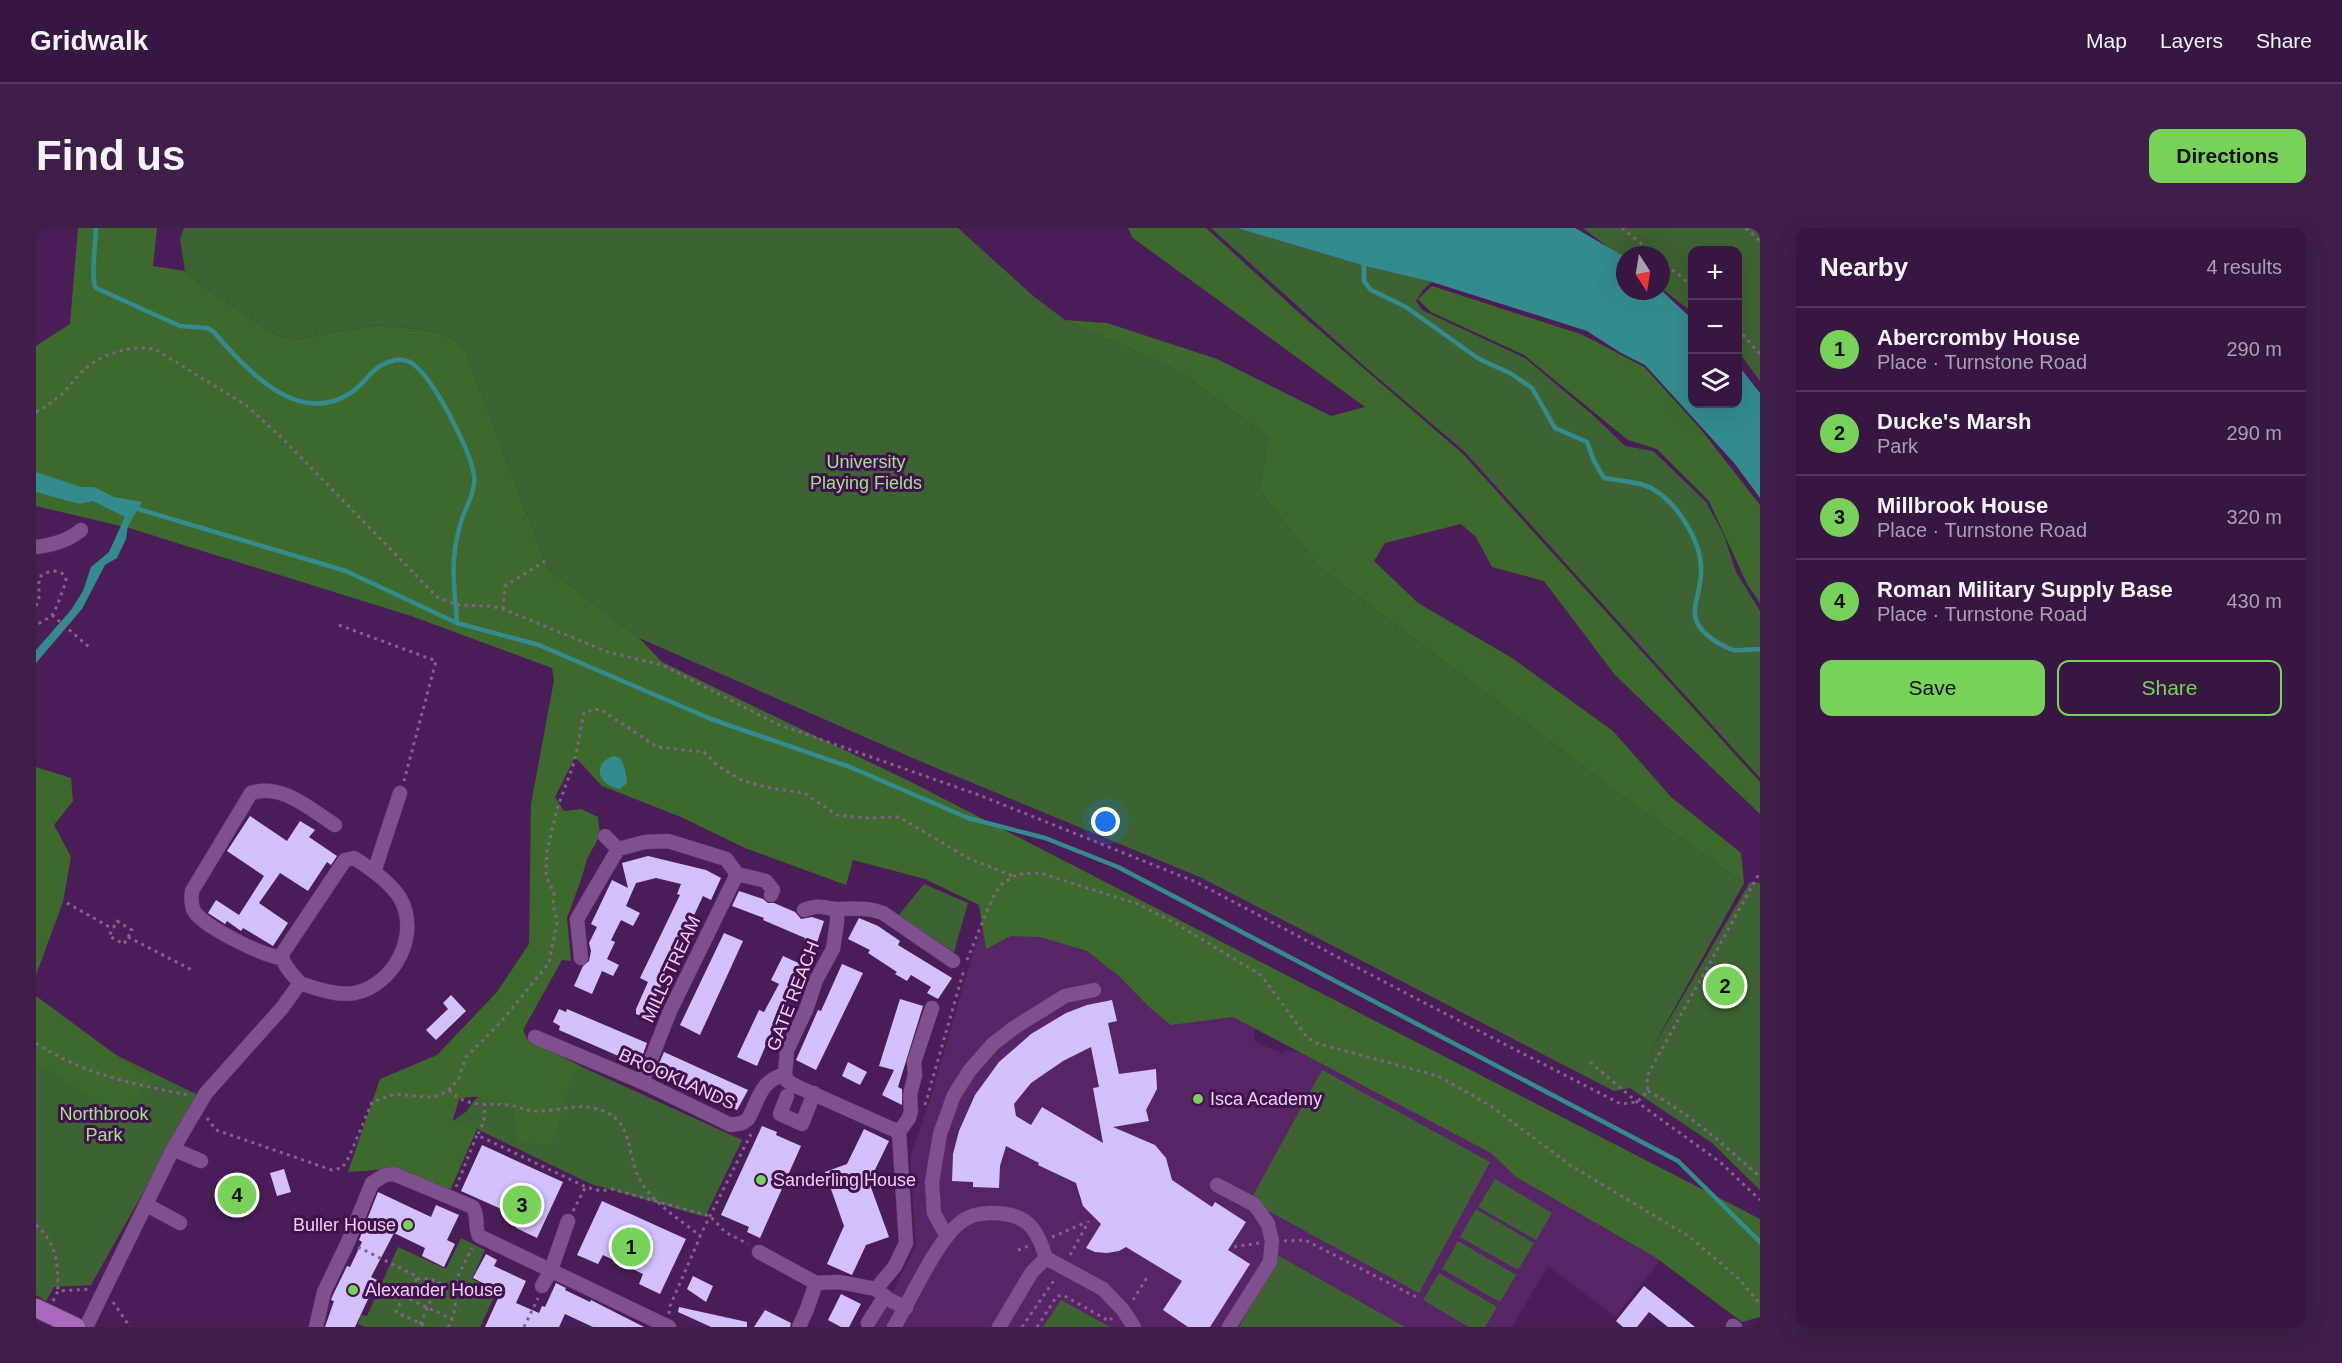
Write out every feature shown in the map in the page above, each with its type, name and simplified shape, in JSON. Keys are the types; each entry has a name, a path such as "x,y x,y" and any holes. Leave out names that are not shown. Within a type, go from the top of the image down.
{"main road":[{"path":"36,1308 76,1327"}],"street":[{"path":"36,547 64,541 81,530"},
{"path":"374,872 402,787"},
{"path":"282,958 293,936 345,860 354,858 374,872 400,898 405,910 406,939 394,969 375,984 357,992 338,993 300,983 282,958 264,953 213,927 196,914 191,900 192,891 251,793 267,790 280,792 335,825"},
{"path":"605,836 618,849"},
{"path":"581,958 577,919 618,849 645,842 668,841 726,859 737,874 766,881 773,890 771,895"},
{"name":"MILLSTREAM","path":"642,1082 670,1011 737,874"},
{"path":"804,910 820,905 837,909 871,909 882,913 953,961"},
{"name":"GATE REACH","path":"837,909 833,949 816,980 806,1010 788,1050 785,1074 788,1081 899,1132"},
{"path":"86,1327 197,1102 282,1008 300,983"},
{"path":"946,1235 934,1213 932,1182 940,1134 954,1095 970,1070 993,1044 1015,1027 1065,996 1095,990"},
{"path":"868,1323 880,1292 906,1243 899,1132 911,1111 910,1095 915,1075 914,1062 932,1008"},
{"name":"BROOKLANDS","path":"535,1037 642,1082 731,1125 742,1123 747,1119 765,1083 785,1074"},
{"path":"787,1096 780,1114 802,1125 814,1093"},
{"path":"173,1149 201,1161"},
{"path":"315,1327 324,1292 348,1242 372,1183 385,1175 394,1173 473,1207 477,1214 478,1236 668,1326"},
{"path":"1217,1185 1255,1205 1268,1224 1272,1241 1270,1262 1229,1327"},
{"path":"147,1205 180,1223"},
{"path":"894,1327 946,1235 963,1220 985,1212 1020,1217 1031,1224 1041,1241 1046,1258 1103,1289 1123,1310 1134,1327"},
{"path":"542,1286 551,1270 568,1221"},
{"path":"759,1252 816,1282 839,1282 880,1292 906,1308"},
{"path":"999,1327 1032,1272 1046,1258"},
{"path":"799,1327 816,1282"}],"path":[{"path":"1622,228 1644,246"},
{"path":"1746,228 1760,241"},
{"path":"1670,268 1688,283"},
{"path":"1742,334 1760,354"},
{"path":"36,412 57,398 87,367 95,362 118,352 141,346 155,349 247,406 283,439 437,597 457,605 490,606 503,609 608,652 662,665 777,724 979,795 1196,882 1414,998 1621,1104 1637,1102 1648,1091 1647,1076 1759,873"},
{"path":"503,609 505,586 545,561"},
{"path":"36,606 39,598 39,578 50,571 57,571 66,579 65,586 53,616 36,626"},
{"path":"53,616 89,647"},
{"path":"339,625 436,661 402,787"},
{"path":"36,1043 63,1059 135,1085 197,1102 216,1130 332,1170 342,1168 350,1157 372,1102 396,1094 438,1096 448,1090 459,1078 466,1057 501,1022 549,963 557,922 554,893 546,876 547,851 557,808 575,760 585,712 591,710 600,709 657,747 704,752 718,766 743,781 804,793 837,815 865,818 899,817 968,858 1013,876"},
{"path":"922,1114 966,962 995,893 1013,876 1026,872 1040,873 1138,904 1175,923 1261,975 1306,1036 1316,1043 1438,1076 1491,1106 1570,1165 1690,1237 1739,1279 1760,1304"},
{"path":"1759,873 1760,880"},
{"path":"67,903 113,929"},
{"path":"117,921 132,930 124,944 109,936 113,929 117,921"},
{"path":"128,937 192,970"},
{"path":"1590,1062 1637,1102 1720,1162 1760,1200"},
{"path":"448,1090 457,1099 485,1104 511,1105 526,1111 593,1107 609,1114 629,1137 640,1179 656,1201 700,1236"},
{"path":"1648,1091 1721,1142 1760,1177"},
{"path":"459,1180 484,1121 485,1104"},
{"path":"668,1326 670,1306 700,1236 751,1137 751,1132"},
{"path":"477,1135 586,1187 601,1191 612,1189 710,1215 725,1232 759,1252"},
{"path":"580,1196 586,1187"},
{"path":"36,1225 53,1244 58,1291"},
{"path":"448,1327 455,1303 452,1290 478,1236"},
{"path":"1233,1247 1272,1241 1305,1240 1418,1298"},
{"path":"348,1242 414,1275 417,1279"},
{"path":"1037,1327 1057,1296 1062,1295 1109,1321 1130,1305 1148,1276"},
{"path":"428,1327 396,1312 403,1296 417,1279 427,1278 439,1281 452,1290"},
{"path":"420,1324 439,1281"},
{"path":"524,1327 542,1286"},
{"path":"102,1291 109,1297 130,1327"},
{"path":"403,1296 452,1319"}],"shaded area":[{"path":"78,228 157,228 153,266 185,271 207,289 276,335 298,339 374,325 436,332 455,340 466,353 548,569 639,638 662,662 911,782 1760,1219 1760,1317 1742,1322 1655,1257 1516,1177 1491,1153 1233,1017 1171,1025 1149,1007 1120,977 1087,951 1040,937 1011,936 986,949 979,905 925,879 853,860 846,885 745,848 681,817 602,786 575,757 555,797 564,811 581,809 598,817 600,835 587,859 567,918 571,961 562,960 523,1030 527,1039 580,1066 570,1082 552,1146 518,1142 514,1111 488,1099 467,1097 459,1099 453,1120 477,1129 449,1193 390,1169 348,1172 380,1079 437,1055 497,992 529,944 531,804 554,680 552,668 411,616 129,528 36,506 36,346 70,324"},
{"path":"1128,228 1206,228 1297,311 1462,453 1760,782 1760,814 1615,675 1544,581 1492,567 1476,537 1461,524 1385,543 1374,561 1418,603 1512,658 1613,731 1671,797 1741,853 1744,883 1618,793 1318,566 1260,491 1268,437 1179,371 1065,320 1107,323 1217,359 1331,416 1365,407 1133,238"},
{"path":"1237,228 1575,228 1616,252 1616,300 1670,298 1688,315 1688,408 1742,408 1742,370 1760,393 1760,498 1735,464 1645,365 1587,331 1432,282 1365,266"},
{"path":"1432,286 1583,335 1644,367 1699,427 1760,505 1760,603 1747,584 1709,501 1657,449 1628,440 1524,355 1431,312 1418,299"},
{"path":"36,472 81,487 94,487 114,497 142,502 128,526 126,539 117,558 105,565 82,609 36,663 36,650 71,610 83,591 91,567 109,552 125,517 93,501 80,504 36,492"},
{"path":"614,756 620,758 626,773 627,783 620,789 607,784 600,774 602,764"},
{"path":"36,767 71,778 73,801 54,825 71,857 63,902 36,975"},
{"name":"Isca Academy","path":"998,894 1253,1019 1255,1042 1281,1053 1286,1050 1331,1058 1674,1243 1615,1317 1548,1266 1512,1327 875,1327 916,1246 910,1157 929,1103 975,946"},
{"path":"36,996 150,1080 124,1119 36,1061"}],"green space":[{"name":"University Playing Fields","path":"184,228 958,228 1032,295 1065,320 1179,371 1268,437 1260,491 1318,566 1618,793 1744,883 1649,1054 1750,882 1760,883 1760,1190 1712,1143 1630,1088 1614,1091 1202,878 922,762 639,638 548,569 466,353 455,340 436,332 374,325 298,339 276,335 207,289 185,271 180,239"},
{"path":"1211,228 1237,228 1365,266 1432,282 1416,301 1422,310 1525,358 1595,417 1625,446 1653,451 1706,502 1724,535 1736,572 1760,611 1760,778 1465,452 1364,366"},
{"path":"1583,228 1760,228 1760,381 1742,356 1742,246 1688,246 1688,309 1670,295 1670,246 1616,246 1616,253"},
{"path":"924,884 968,903 954,952 898,916"},
{"name":"Northbrook Park","path":"36,1016 198,1095 91,1285 54,1287 46,1301 36,1295"},
{"path":"527,1040 742,1140 705,1217 591,1184 477,1129 453,1121 467,1111 475,1099 485,1094"},
{"path":"1322,1070 1490,1162 1419,1293 1250,1201"},
{"path":"1495,1179 1552,1213 1536,1240 1478,1207"},
{"path":"1476,1209 1534,1243 1518,1270 1460,1237"},
{"path":"461,1238 485,1250 472,1279 497,1291 480,1327 365,1327 358,1324 361,1315 367,1316 398,1247 446,1269"},
{"path":"1458,1241 1516,1275 1500,1302 1442,1269"},
{"path":"1279,1256 1405,1327 1239,1327"},
{"path":"1439,1273 1497,1307 1485,1327 1469,1327 1423,1300"},
{"path":"1061,1300 1110,1327 1043,1327"}],"building":[{"path":"250,816 287,841 300,821 315,830 309,837 337,856 331,865 327,862 308,891 280,873 259,903 288,923 273,946 243,928 241,931 227,921 225,924 208,913 216,900 239,915 264,876 227,851"},
{"path":"648,856 706,870 721,878 711,900 703,896 646,1018 636,1014 648,982 640,978 680,895 677,894 681,884 656,878 636,883 626,906 640,913 633,926 621,920 611,940 615,942 607,959 619,965 613,976 602,971 592,994 574,986 583,966 589,961 591,951 589,943 597,927 591,924 612,880 628,888 622,863"},
{"path":"739,891 795,912 801,919 812,917 824,921 816,946 804,942 805,938 763,920 764,918 732,906"},
{"path":"859,918 878,926 900,941 898,945 952,978 938,999 927,993 931,987 911,975 907,981 868,953 870,950 848,939"},
{"path":"724,933 743,941 700,1035 680,1025"},
{"path":"783,956 805,966 777,1019 757,1066 737,1057 759,1010 764,1012 779,984 771,980"},
{"path":"842,964 863,973 816,1070 796,1060"},
{"path":"451,995 466,1011 436,1040 426,1030 448,1009 443,1003"},
{"path":"900,999 923,1006 898,1087 902,1089 902,1105 882,1095 894,1070 879,1066"},
{"path":"1112,1000 1117,1021 1108,1023 1119,1074 1156,1069 1157,1089 1146,1110 1149,1121 1113,1127 1155,1145 1166,1158 1172,1180 1212,1207 1215,1202 1246,1222 1228,1250 1250,1264 1210,1327 1188,1327 1163,1310 1182,1281 1126,1247 1107,1253 1095,1252 1086,1248 1101,1224 1083,1206 1076,1183 1038,1165 1039,1163 1006,1146 1000,1166 999,1188 973,1187 973,1182 952,1181 953,1154 959,1131 975,1095 999,1062 1031,1034 1066,1013 1087,1005","holes":["1091,1047 1099,1087 1093,1088 1103,1143 1042,1107 1031,1125 1016,1116 1014,1104 1031,1083 1063,1061"]},
{"path":"559,1009 566,1012 567,1009 647,1043 639,1065 559,1030 560,1026 553,1022"},
{"path":"664,1052 748,1090 737,1110 655,1073"},
{"path":"848,1062 867,1072 860,1085 842,1076"},
{"name":"Sanderling House","path":"762,1126 801,1146 760,1238 747,1232 749,1227 721,1215"},
{"path":"864,1129 889,1141 869,1182 889,1237 866,1245 852,1275 827,1264 844,1226 825,1172 847,1164"},
{"path":"482,1145 563,1182 537,1238 516,1228 521,1218 461,1191"},
{"path":"284,1169 291,1192 277,1196 270,1173"},
{"name":"Buller House","path":"378,1192 431,1217 436,1205 459,1215 447,1240 455,1244 444,1267 422,1256 425,1248 394,1233 371,1277 377,1280 355,1327 325,1327 334,1301 331,1300 347,1266 350,1267 362,1242 359,1240"},
{"path":"602,1201 686,1239 660,1294 639,1284 643,1274 603,1255 598,1264 577,1255"},
{"path":"486,1254 497,1260 494,1266 526,1281 516,1303 539,1313 542,1306 545,1307 556,1283 566,1288 565,1290 590,1302 591,1300 644,1327 593,1327 565,1314 559,1327 485,1327 501,1292 473,1278"},
{"path":"693,1276 713,1286 706,1302 687,1289"},
{"path":"1644,1286 1695,1327 1668,1327 1649,1312 1637,1327 1623,1327 1616,1321"},
{"path":"841,1294 861,1304 849,1327 841,1327 828,1320"},
{"path":"679,1307 747,1322 747,1327 711,1327 678,1312"},
{"path":"765,1310 791,1323 790,1327 754,1327"}],"waterway":[{"path":"96,228 93,269 96,288 180,326 207,328 213,331 256,375 291,398 310,403 329,402 349,394 379,367 395,360 411,363 421,372 450,416 466,449 474,475 472,492 454,554 453,575 457,623"},
{"path":"1364,260 1364,281 1371,290 1406,307 1479,359 1510,373 1532,388 1555,428 1587,442 1604,478 1647,486 1671,504 1687,525 1701,561 1701,578 1695,609 1697,623 1713,640 1733,650 1760,649"},
{"path":"135,508 346,571 457,623 539,645 711,719 850,767 968,818 1045,838 1118,867 1678,1161 1760,1242"}],"place":[{"name":"Ducke's Marsh","path":"1725,986"},
{"name":"Isca Academy","path":"1198,1099"},
{"name":"Sanderling House","path":"761,1180"},
{"name":"Roman Military Supply Base","path":"237,1195"},
{"name":"Millbrook House","path":"522,1205"},
{"name":"Buller House","path":"408,1225"},
{"name":"Abercromby House","path":"631,1247"},
{"name":"Alexander House","path":"353,1290"}]}
